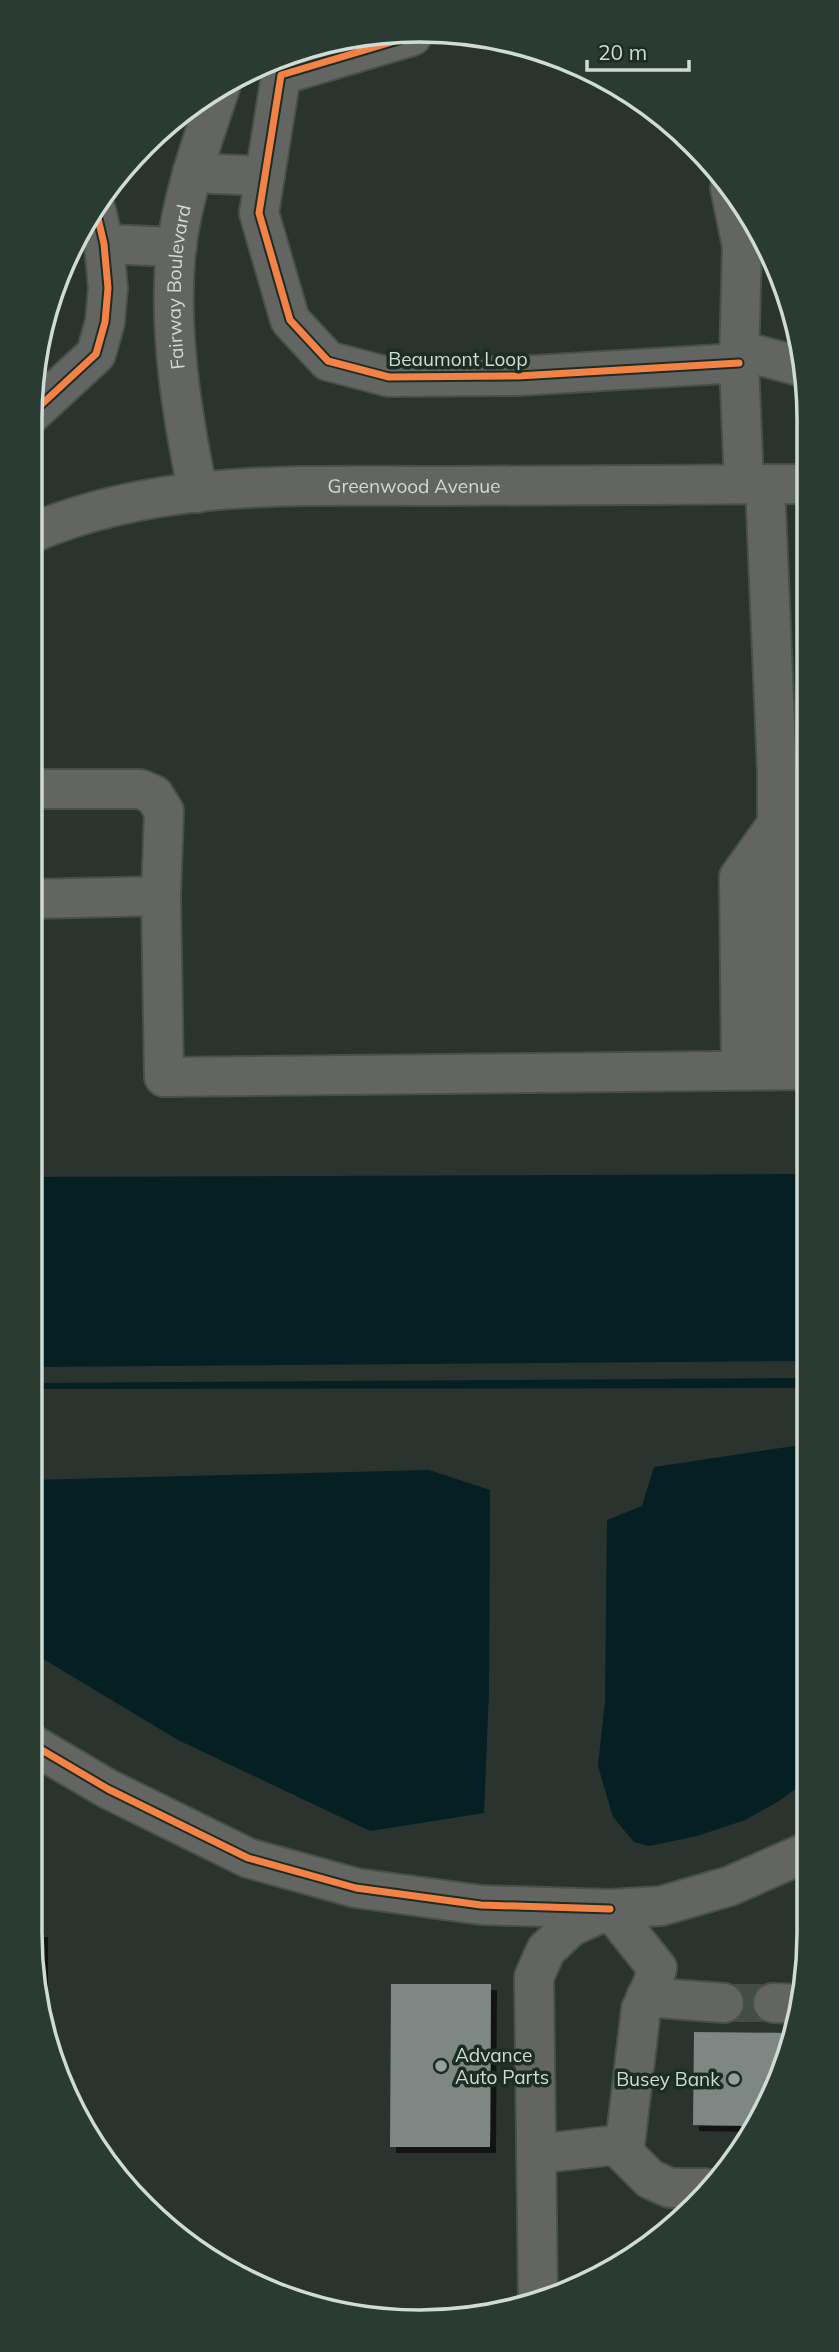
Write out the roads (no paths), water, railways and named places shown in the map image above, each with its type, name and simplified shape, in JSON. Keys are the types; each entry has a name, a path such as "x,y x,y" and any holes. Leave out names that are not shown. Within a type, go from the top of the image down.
{"street":[{"name":"Beaumont Loop","path":"386,44 281,75 259,213 290,320 328,361 389,377 518,376 739,357 793,367"},
{"name":"Fairway Boulevard","path":"198,493 188,442 176,338 174,287 177,247 192,173 215,103"},
{"path":"192,173 265,176"},
{"path":"42,789 140,789 154,795 164,811 161,896 164,1077 775,1070 759,947 739,877 776,824 755,484 740,428 742,246 735,214"},
{"path":"43,403 96,354 105,322 108,288 100,227 177,247"},
{"name":"Greenwood Avenue","path":"42,530 92,512 144,499 258,486 797,484"},
{"path":"42,899 161,896"},
{"path":"42,1749 108,1789 248,1858 356,1888 481,1905 610,1909 661,1906 730,1886 797,1856"},
{"path":"610,1909 657,1968 641,2009 624,2152"},
{"path":"538,2291 534,1977 547,1950 570,1927 610,1909"},
{"path":"646,1997 724,2003"},
{"path":"536,2154 616,2145 650,2179 670,2188 696,2188"}],"water":[{"path":"797,1174 797,1361 42,1367 42,1177"},
{"path":"797,1378 797,1388 42,1389 42,1383"},
{"path":"797,1446 797,1788 745,1820 697,1836 649,1846 634,1842 613,1817 598,1766 605,1701 607,1520 642,1506 654,1467"},
{"path":"429,1470 490,1490 489,1690 484,1813 370,1831 178,1740 42,1658 42,1480"}],"tunnel":[{"path":"724,2003 773,2003"}],"place":[{"name":"Advance Auto Parts","path":"441,2066"},
{"name":"Busey Bank","path":"734,2079"}]}
